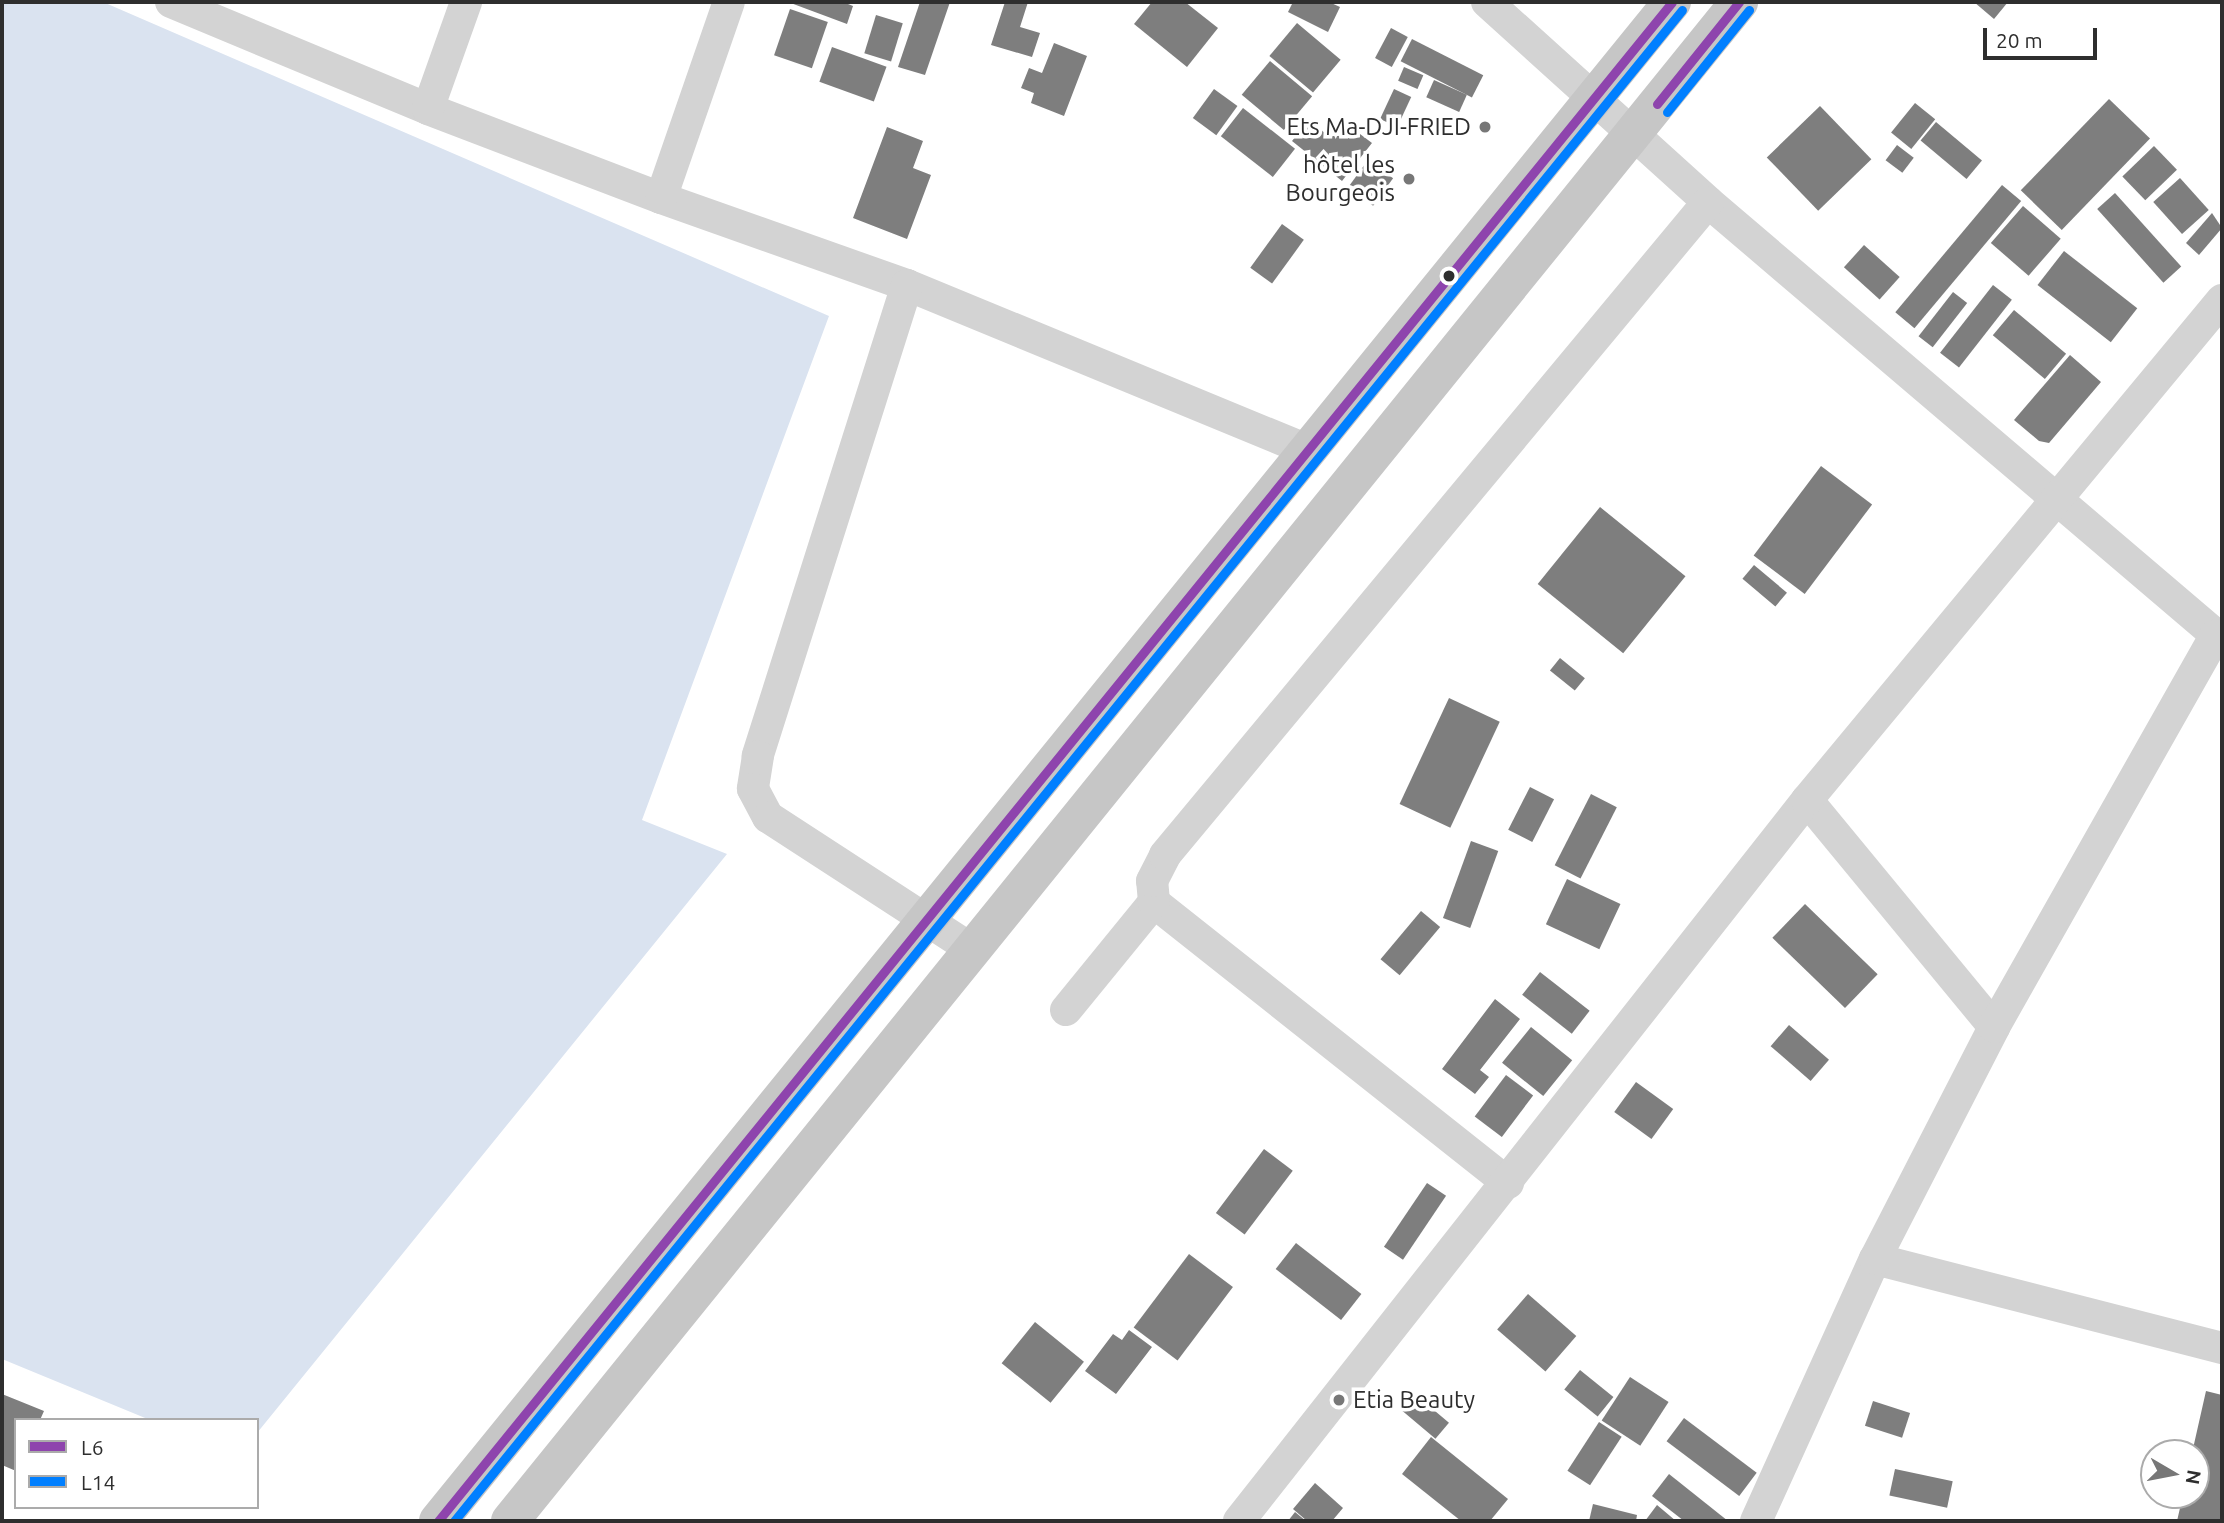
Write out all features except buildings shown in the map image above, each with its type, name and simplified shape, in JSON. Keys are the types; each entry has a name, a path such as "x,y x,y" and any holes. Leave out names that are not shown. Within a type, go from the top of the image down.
{"main road":[{"path":"438,1521 929,920 1672,2"},
{"path":"510,1521 1739,2"}],"street":[{"path":"171,2 428,109 661,198 908,285 1310,451"},
{"path":"428,109 467,2"},
{"path":"661,198 729,2"},
{"path":"1487,2 1593,101 1708,202 2219,638 1994,1027 1875,1259 1756,1521"},
{"path":"1066,1010 1154,902 1152,881 1165,855 1708,202"},
{"path":"908,285 758,756 753,789 768,817 971,949"},
{"path":"1239,1521 1508,1183 1807,800 2054,498 2222,300"},
{"path":"1807,800 1994,1027"},
{"path":"1154,902 1508,1183"},
{"path":"1875,1259 2222,1348"}],"shaded area":[{"path":"2,2 103,2 829,316 642,820 727,854 259,1431 259,1418 145,1418 2,1359"}],"transit line":[{"name":"L6","path":"438,1521 1672,2"},
{"name":"L6","path":"1657,104 1739,2"},
{"name":"L14","path":"454,1521 1682,10"},
{"name":"L14","path":"1667,112 1749,10"}],"place":[{"name":"Ets Ma-DJI-FRIED","path":"1485,127"},
{"name":"hôtel les Bourgeois","path":"1409,179"},
{"name":"Etia Beauty","path":"1339,1400"}]}
